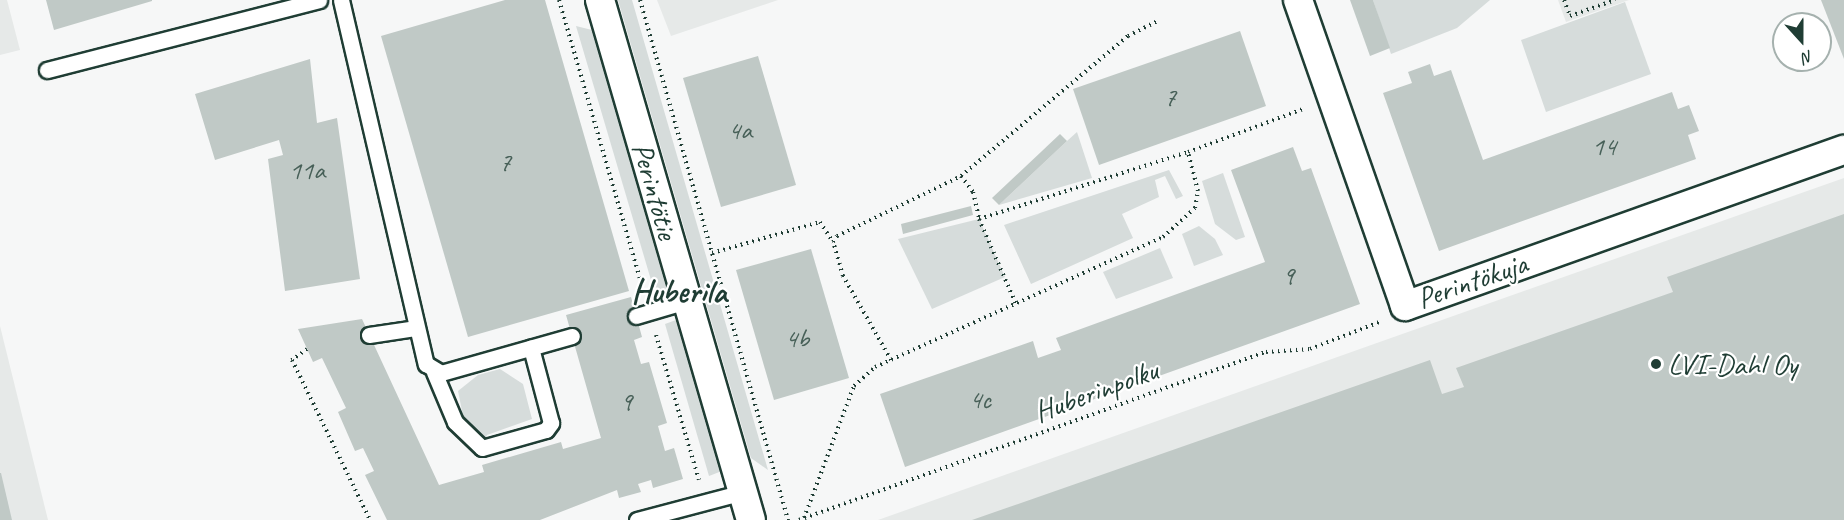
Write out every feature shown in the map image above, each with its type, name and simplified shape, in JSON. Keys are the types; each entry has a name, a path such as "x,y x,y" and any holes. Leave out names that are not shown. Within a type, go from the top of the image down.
{"street":[{"name":"Perintötie","path":"600,0 751,520"},
{"name":"Perintökuja","path":"1298,0 1405,306 1844,150"}],"lane":[{"path":"47,70 294,4 319,0"},
{"path":"340,0 426,364 434,372 455,422 482,448 546,430 551,423 531,348"},
{"path":"643,314 687,301"},
{"path":"369,335 416,328"},
{"path":"434,372 572,336"},
{"path":"637,520 743,492"}],"path":[{"path":"559,0 643,314 705,501"},
{"path":"640,0 788,520"},
{"path":"1564,0 1570,16 1616,0"},
{"path":"833,242 961,176 1128,36 1159,20"},
{"path":"979,219 1188,152 1303,109"},
{"path":"802,519 854,386 891,360 1016,304 1182,225 1195,208 1198,191 1188,152"},
{"path":"961,176 973,192 979,219 1016,304"},
{"path":"712,253 820,222 833,242 843,276 891,360"},
{"name":"Huberinpolku","path":"802,519 1266,352 1310,349 1369,329 1405,306"},
{"path":"307,349 292,360 370,520"}],"shaded area":[{"path":"0,0 7,0 20,50 0,55"},
{"path":"618,0 632,0 768,470 751,458"},
{"path":"657,0 778,0 671,36"},
{"path":"1373,0 1490,0 1457,28 1391,54"},
{"path":"1558,0 1629,0 1566,22"},
{"path":"1625,2 1651,74 1546,112 1521,40"},
{"path":"576,26 592,30 668,293 656,297"},
{"path":"1077,132 1092,178 999,205 1067,141"},
{"path":"1169,170 1183,196 1176,199 1165,176 1155,180 1159,197 1122,214 1133,238 1031,284 1004,225"},
{"path":"1223,173 1245,237 1236,240 1215,224 1202,181"},
{"name":"LVI-Dahl Oy","path":"1844,178 1844,520 878,520 1374,344"},
{"path":"979,219 1005,277 932,309 898,239"},
{"path":"1199,226 1215,239 1223,255 1194,266 1182,234"},
{"path":"1160,248 1173,278 1116,299 1103,272"},
{"path":"676,320 722,471 709,476 665,324"},
{"path":"0,326 48,520 0,520"},
{"path":"500,369 523,384 532,419 487,435 485,442 465,426 458,391 478,375"}],"building":[{"path":"46,0 152,0 152,1 54,30"},
{"path":"505,0 545,0 629,291 468,337 381,36"},
{"path":"1350,0 1373,0 1390,48 1370,56"},
{"path":"1821,0 1844,0 1844,59 1832,28 1832,12 1826,12"},
{"path":"1240,31 1266,106 1099,165 1073,89"},
{"path":"758,56 796,185 721,207 683,78"},
{"path":"310,59 317,123 337,118 360,279 285,291 268,159 283,155 279,140 215,160 195,94"},
{"path":"1430,64 1434,76 1451,70 1483,160 1672,92 1678,109 1689,105 1699,131 1688,135 1696,159 1439,251 1383,93 1412,83 1408,72"},
{"path":"1060,134 1067,141 999,205 992,198"},
{"path":"1293,147 1302,171 1311,168 1360,304 905,467 880,394 1033,341 1038,358 1061,350 1056,338 1265,262 1231,170"},
{"path":"971,206 973,215 903,234 901,224"},
{"name":"LVI-Dahl Oy","path":"1844,214 1844,520 972,520 1430,360 1442,394 1464,387 1456,368 1673,292 1667,277"},
{"path":"811,249 849,378 774,400 736,270"},
{"path":"631,297 642,337 634,340 641,364 649,362 667,423 658,426 665,451 674,448 683,479 653,488 651,480 638,484 641,492 619,498 617,490 540,520 387,520 365,475 374,471 363,448 355,451 338,412 346,408 322,358 313,362 298,329 362,319 439,485 484,472 482,465 561,442 563,449 601,438 566,315"},
{"path":"1,473 12,520 0,520"}],"place":[{"name":"LVI-Dahl Oy","path":"1656,364"}],"district":[{"name":"Huberila","path":"679,292"}]}
